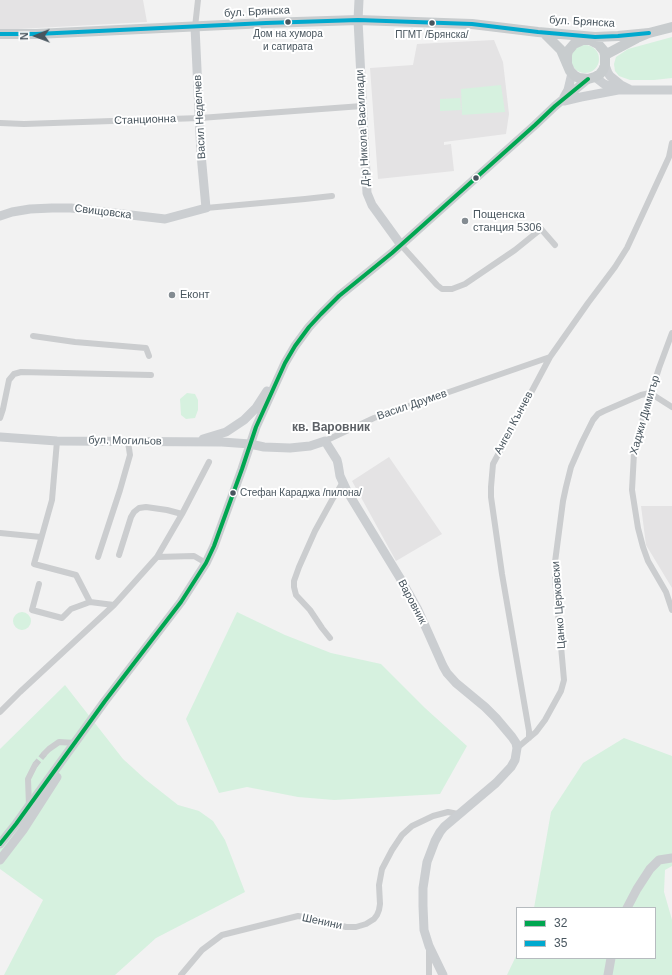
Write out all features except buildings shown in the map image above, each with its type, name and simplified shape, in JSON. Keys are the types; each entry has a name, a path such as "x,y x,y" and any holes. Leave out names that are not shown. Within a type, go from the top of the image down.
{"main road":[{"name":"бул. Брянска","path":"0,34 44,34 358,20 472,24 541,33 595,37 649,33"},
{"name":"бул. Брянска","path":"637,38 672,27"},
{"path":"541,33 594,41 637,38"},
{"path":"541,33 561,50 570,69 579,78 592,78 603,70 605,60 601,47 594,41"},
{"path":"605,60 637,38"},
{"path":"570,69 567,55 568,51 574,44 583,40"}],"street":[{"path":"195,27 198,0"},
{"name":"Д-р Никола Василиади","path":"359,0 358,20 367,193 372,205 402,245"},
{"name":"Васил Неделчев","path":"195,27 201,154 206,208"},
{"path":"605,60 610,76 621,85 630,89"},
{"path":"559,103 568,90 570,69"},
{"path":"193,442 226,432 244,420 256,408 295,346 321,314 339,296 402,245 559,103 592,78 619,90"},
{"path":"559,103 580,97 619,90 672,90"},
{"name":"Станционна","path":"0,123 24,124 200,118 362,106"},
{"name":"Ангел Кънчев","path":"529,738 491,497 493,464 550,357 627,248 670,157 672,143"},
{"path":"206,208 305,200 332,196"},
{"name":"Свищовска","path":"0,216 19,210 65,208 165,219 206,208"},
{"path":"402,245 433,281 442,289 452,289 465,284 515,250 541,229 555,245"},
{"name":"Хаджи Димитър","path":"672,334 640,425 634,453 632,490 638,528 643,547 648,561 666,592 672,610"},
{"path":"33,336 74,342 146,348 149,356"},
{"name":"Васил Друмев","path":"250,444 264,447 290,448 310,446 325,441 374,418 550,357"},
{"path":"0,844 180,602 206,563 214,546 256,427 285,363"},
{"path":"0,418 9,380 14,374 21,372 151,375"},
{"path":"650,393 672,407"},
{"name":"Цанко Церковски","path":"517,748 541,726 561,690 564,680 554,562 562,501 571,467 593,420 598,414 641,395 650,393"},
{"name":"бул. Могильов","path":"0,437 128,442 222,442 250,444"},
{"path":"57,440 52,500 34,564 76,575 90,602"},
{"name":"Варовник","path":"325,441 338,464 340,476 346,491 418,610 447,674 496,718 512,737 517,748"},
{"path":"98,557 130,455 128,442"},
{"path":"0,712 114,605 157,557 182,514 209,462"},
{"path":"330,638 310,610 296,595 294,581 314,530 343,482"},
{"path":"119,554 131,517 139,508 146,507 182,514"},
{"path":"0,533 42,537"},
{"path":"157,557 194,556 206,563"},
{"path":"39,584 32,610 62,618 71,609 90,602 114,605"},
{"path":"0,860 23,830 105,701"},
{"path":"45,753 48,749 59,742 75,743"},
{"path":"443,975 429,946 424,930 424,875 427,862 440,832 458,814 496,783 511,767 515,760 517,748"},
{"path":"29,806 28,779 35,765"},
{"name":"Шенини","path":"181,975 202,950 222,935 298,916 346,927 356,927 366,924 374,919 379,910 379,885 382,869 402,835 412,826 433,816 448,812 458,814"},
{"path":"628,907 650,869 659,860 672,858"},
{"path":"429,946 429,975"},
{"path":"608,975 611,959"}],"shaded area":[{"path":"0,0 143,0 147,22 0,30"},
{"path":"494,40 503,62 509,114 506,134 444,142 444,145 451,144 454,171 378,179 370,68 413,65 417,44"},
{"path":"389,457 442,534 396,561 352,481"},
{"path":"641,506 672,506 672,588 646,545"}],"green space":[{"path":"672,37 672,78 630,80 619,76 615,71 614,64 616,57 628,49"},
{"path":"585,45 595,49 599,59 595,69 585,73 575,69 571,59 575,49"},
{"path":"501,85 505,112 462,115 461,89"},
{"path":"460,98 461,110 440,111 440,99"},
{"path":"187,393 195,394 198,400 198,410 195,418 186,419 181,415 180,399"},
{"path":"22,612 28,615 31,621 28,627 22,630 16,627 13,621 16,615"},
{"path":"237,612 285,635 331,653 381,664 425,708 467,746 440,794 334,800 298,797 247,787 219,793 186,719"},
{"path":"65,685 123,759 145,779 178,805 199,811 213,821 225,840 245,892 156,938 115,975 4,975 43,900 0,869 0,749"},
{"path":"624,738 672,756 672,866 665,870 664,892 672,920 672,975 507,975 516,956 516,959 656,959 656,907 534,907 551,812 583,763"}],"tunnel":[{"path":"35,765 45,753"}],"transit line":[{"name":"35","path":"0,34 36,34 358,20 472,24 595,37 649,33"},
{"name":"32","path":"0,844 105,701 181,602 206,563 214,546 256,427 285,363 309,327 339,296 392,253 555,106 588,79"}],"place":[{"name":"Дом на хумора и сатирата","path":"288,22"},
{"name":"ПГМТ /Брянска/","path":"432,23"},
{"name":"Пощенска станция 5306","path":"465,221"},
{"name":"Еконт","path":"172,295"},
{"name":"Стефан Караджа /пилона/","path":"233,493"}],"district":[{"name":"кв. Варовник","path":"331,428"}]}
